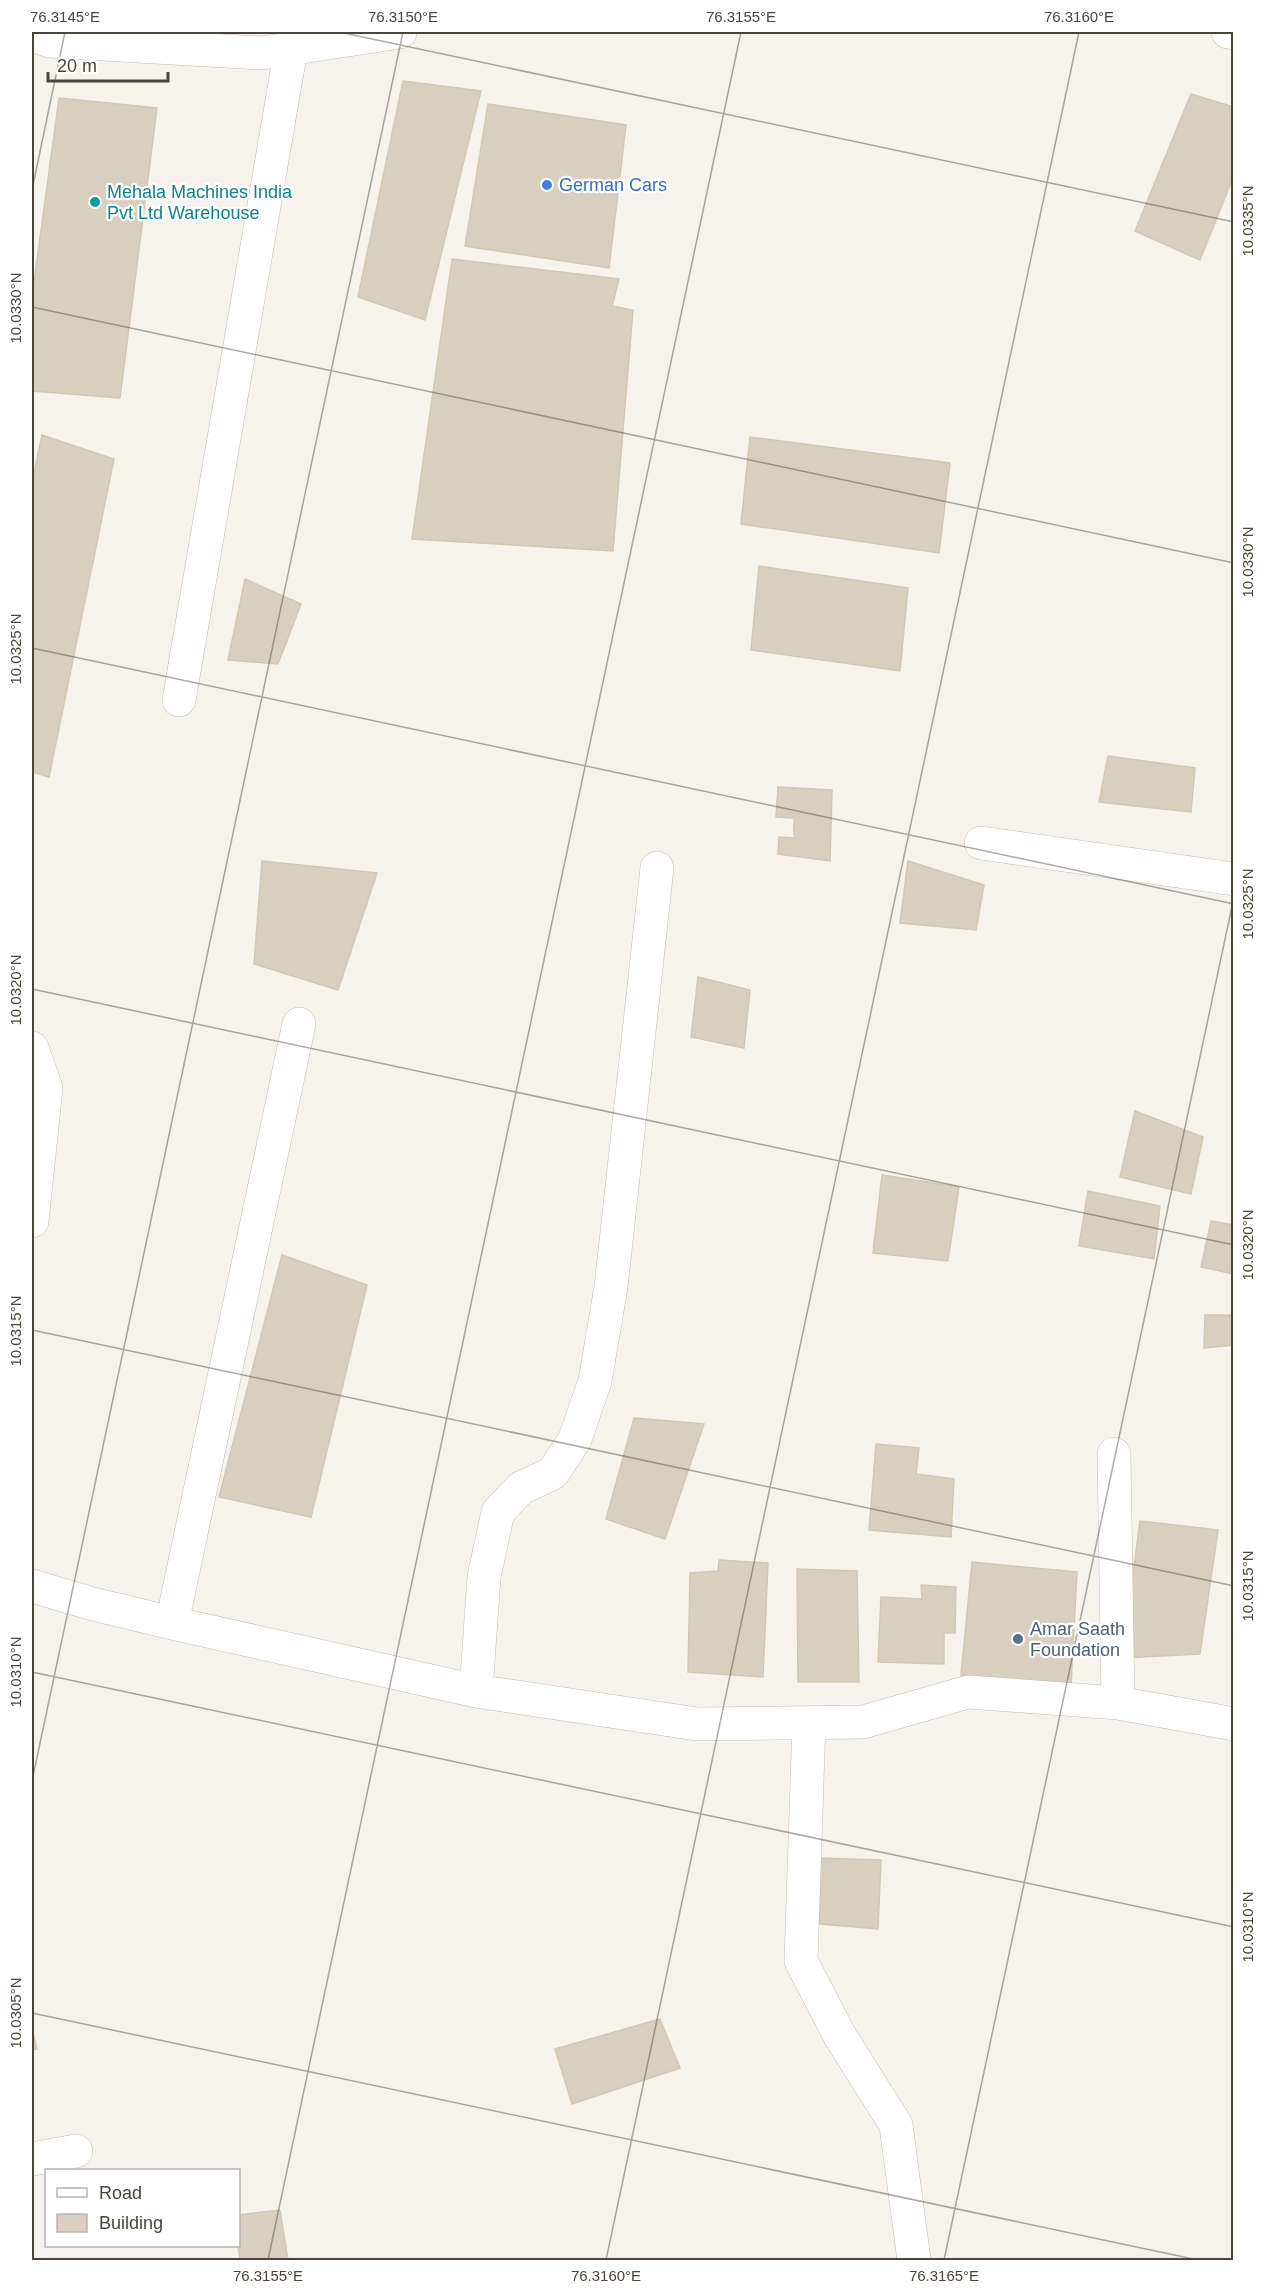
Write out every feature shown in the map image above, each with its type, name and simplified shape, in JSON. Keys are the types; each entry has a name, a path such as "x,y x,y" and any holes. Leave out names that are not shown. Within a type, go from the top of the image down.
{"street":[{"path":"32,35 51,40 262,53 400,32"},
{"path":"1228,32 1233,33"},
{"path":"179,700 291,49"},
{"path":"981,843 1233,879"},
{"path":"476,1691 484,1578 498,1512 521,1488 553,1473 575,1439 595,1381 611,1287 657,868"},
{"path":"172,1623 299,1024"},
{"path":"32,1048 46,1088 32,1221"},
{"path":"1114,1454 1118,1703"},
{"path":"32,1586 93,1604 172,1623 476,1691 697,1724 863,1722 968,1692 1118,1703 1233,1724"},
{"path":"809,1723 801,1961 840,2036 896,2125 914,2260"},
{"path":"32,2159 76,2151"}],"building":[{"path":"403,81 481,91 425,320 358,297"},
{"path":"1191,94 1234,107 1234,175 1200,260 1135,231"},
{"name":"Mehala Machines India Pvt Ltd Warehouse","path":"59,98 157,108 120,398 32,391 32,297"},
{"name":"German Cars","path":"488,104 626,125 609,268 465,246"},
{"path":"452,259 619,279 612,306 633,310 613,551 412,539"},
{"path":"42,435 114,459 49,777 32,772 32,482"},
{"path":"750,437 950,463 939,553 741,524"},
{"path":"759,566 908,588 900,671 751,650"},
{"path":"245,579 301,604 278,664 228,660"},
{"path":"1108,756 1195,768 1191,812 1099,802"},
{"path":"778,787 832,790 830,861 778,854 779,837 794,838 794,818 776,817"},
{"path":"262,861 377,873 338,990 254,964"},
{"path":"908,861 984,885 976,930 900,923"},
{"path":"698,977 750,990 744,1048 691,1037"},
{"path":"1135,1111 1203,1137 1191,1194 1120,1177"},
{"path":"882,1175 959,1187 948,1261 873,1253"},
{"path":"1088,1191 1160,1206 1154,1259 1079,1246"},
{"path":"1211,1221 1234,1225 1234,1274 1201,1267"},
{"path":"282,1255 367,1285 311,1517 219,1497"},
{"path":"1205,1315 1234,1315 1234,1345 1204,1348"},
{"path":"634,1418 704,1424 665,1539 606,1519"},
{"path":"876,1444 919,1448 916,1474 954,1479 951,1537 869,1530"},
{"path":"1140,1521 1218,1530 1200,1654 1122,1658"},
{"path":"719,1560 768,1563 763,1677 688,1672 690,1573 718,1571"},
{"path":"972,1562 1077,1572 1071,1685 961,1675"},
{"path":"797,1569 857,1571 859,1682 798,1682"},
{"path":"921,1585 956,1587 955,1633 944,1633 944,1664 878,1662 881,1597 922,1599"},
{"path":"820,1858 881,1860 878,1929 820,1924"},
{"path":"660,2019 680,2068 572,2104 555,2049"},
{"path":"32,2029 37,2049 32,2050"},
{"path":"280,2210 288,2260 240,2260 238,2247 240,2247 240,2215"}],"place":[{"name":"German Cars","path":"547,185"},
{"name":"Mehala Machines India Pvt Ltd Warehouse","path":"95,202"},
{"name":"Amar Saath Foundation","path":"1018,1639"}]}
